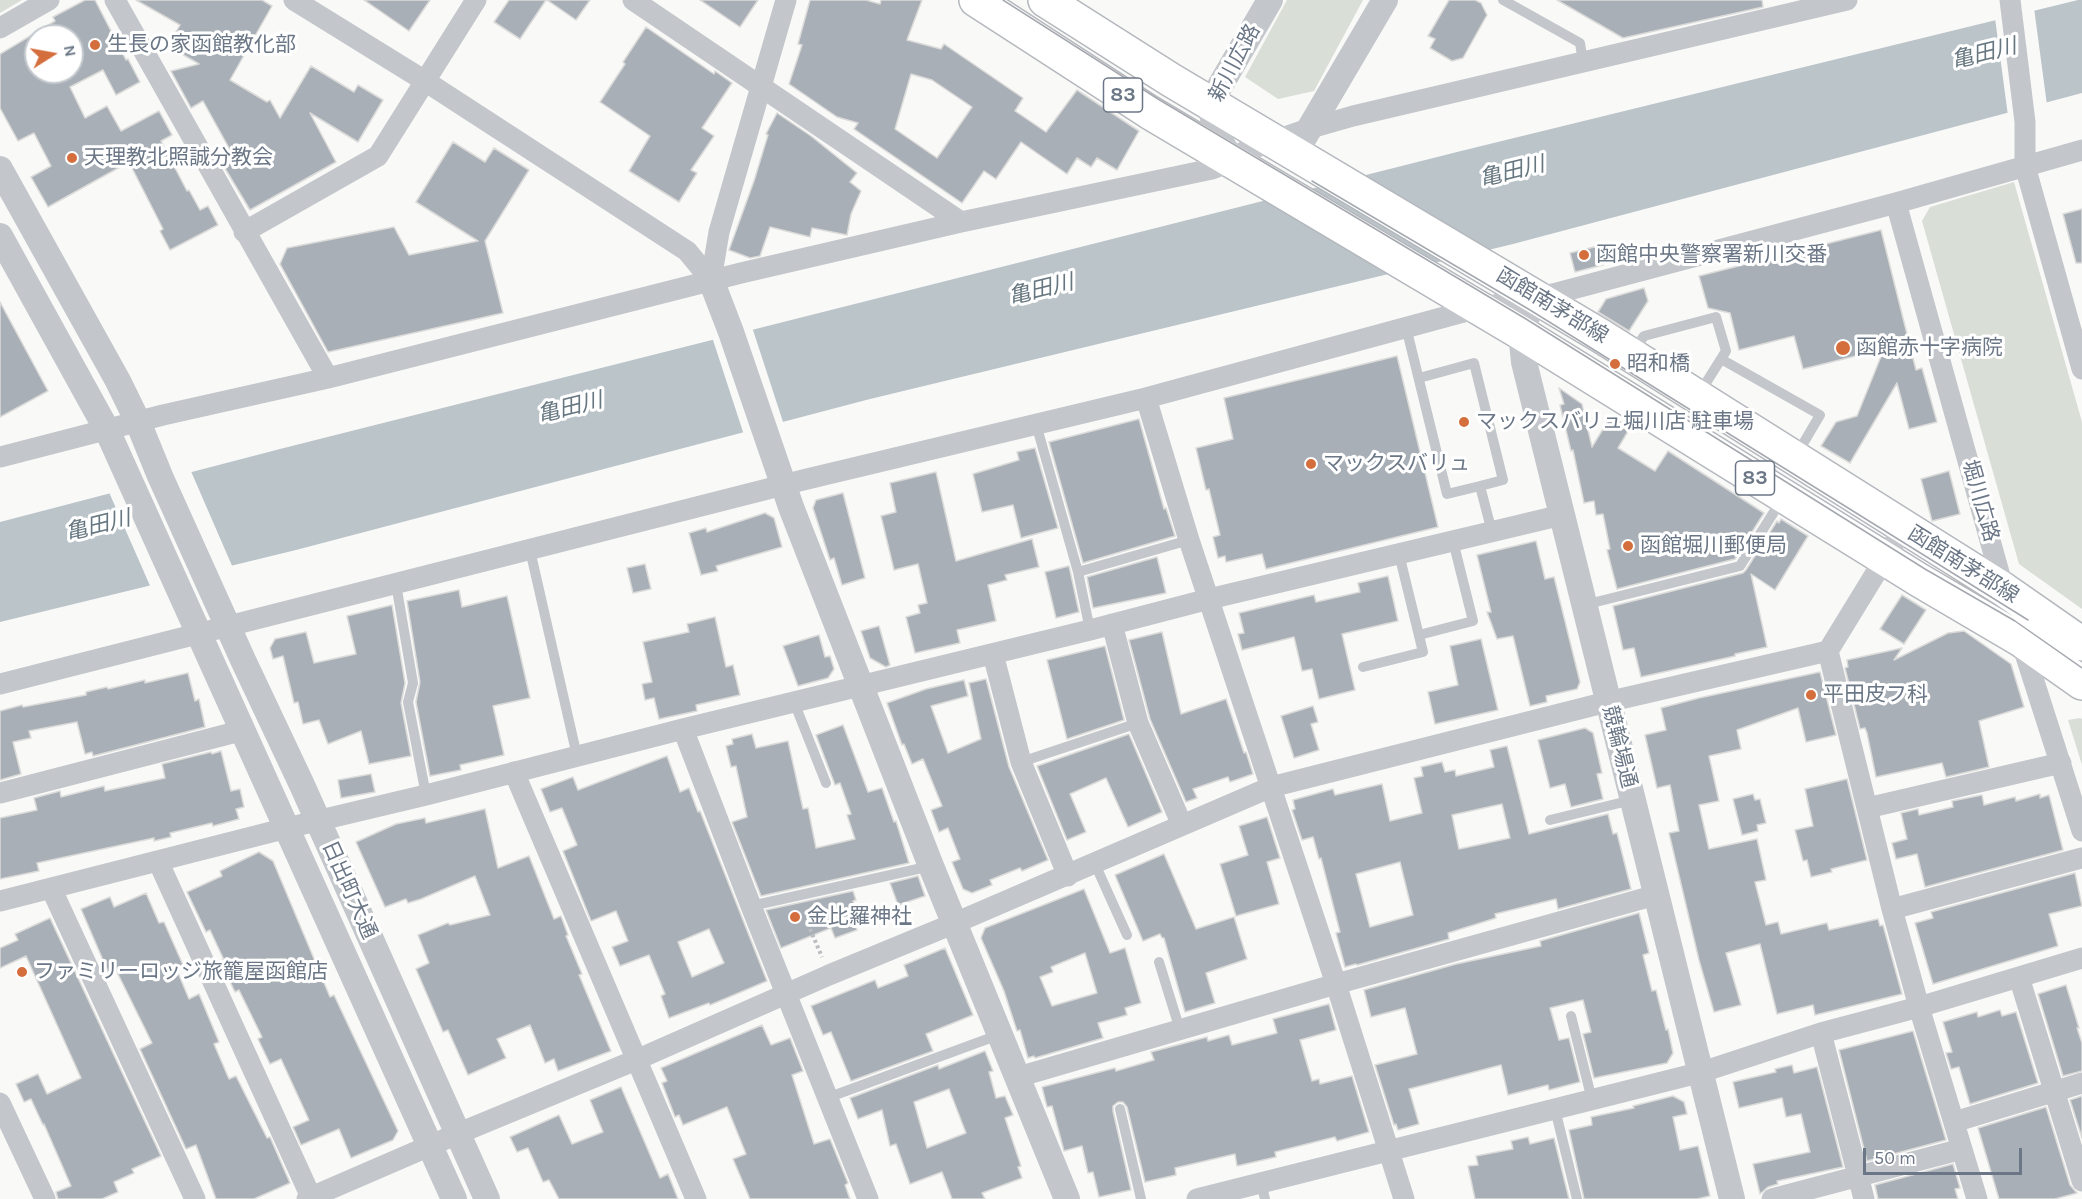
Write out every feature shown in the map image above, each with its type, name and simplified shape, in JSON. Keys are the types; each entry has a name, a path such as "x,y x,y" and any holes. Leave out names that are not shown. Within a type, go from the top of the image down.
{"main road":[{"name":"83","path":"976,0 1149,112 1521,333 1884,559 2021,640 2082,683"},
{"name":"函館南茅部線","path":"1045,0 1210,103 1293,141 1327,172 1631,355 2003,589 2082,644"}],"street":[{"path":"0,28 49,0"},
{"path":"115,0 328,378"},
{"path":"294,0 425,81 687,251 711,280 783,486 932,866 1068,1199"},
{"path":"244,232 378,156 476,0"},
{"path":"633,0 962,222"},
{"path":"711,280 719,232 786,0"},
{"name":"新川広路","path":"1232,161 1216,134 1210,103 1270,0"},
{"path":"1293,141 1385,0"},
{"path":"0,457 328,378 711,280 962,222 1212,169 1232,161 1245,151 1293,141 1583,62 1847,0"},
{"path":"2011,5 2025,122 2025,166 2081,365"},
{"path":"0,684 783,486 1146,398 1478,308 1557,292 1896,203 2082,150"},
{"name":"日出町大通","path":"0,169 138,422 227,626 318,821 487,1199"},
{"name":"堀川広路","path":"1896,203 2003,589 2082,831"},
{"name":"日出町大通","path":"0,236 107,430 132,483 454,1199"},
{"name":"競輪場通","path":"1535,296 1521,333 1524,362 1732,1199"},
{"path":"1146,398 1189,540 1336,984 1404,1199"},
{"path":"0,901 1209,599 1562,515"},
{"path":"1904,527 1828,651 1918,1007 1977,1199"},
{"path":"1112,624 1138,723 1182,825"},
{"path":"158,861 309,1198 636,1060 829,975 1068,876 1271,787 1607,702 1828,651"},
{"path":"993,654 1021,762 1068,876"},
{"path":"683,729 868,1199"},
{"path":"0,793 244,730"},
{"path":"1867,808 2061,763"},
{"path":"514,772 696,1199"},
{"path":"1892,909 2082,858"},
{"path":"51,888 195,1199"},
{"path":"1018,1077 1336,984 1656,895"},
{"path":"1210,1197 1263,1191 1388,1150 1702,1072 1821,1033 1918,1007 2082,958"},
{"path":"2019,977 2082,1181"},
{"path":"1821,1033 1864,1199"},
{"path":"1954,1122 2082,1083"},
{"path":"0,1103 45,1199"},
{"path":"1772,1199 1962,1149"}],"lane":[{"path":"1503,0 1580,43 1583,62"},
{"path":"1631,355 1644,336 1716,316 1726,351 1697,397"},
{"path":"1406,327 1448,494 1503,480 1474,363 1419,378"},
{"path":"1721,359 1820,415 1794,458"},
{"path":"1036,424 1078,572 1090,630"},
{"path":"1480,486 1492,532"},
{"path":"1584,605 1740,566 1784,496"},
{"path":"1078,572 1189,540"},
{"path":"1419,635 1473,621 1453,541"},
{"path":"530,550 577,756"},
{"path":"1363,668 1423,652 1399,554"},
{"path":"396,584 413,683 408,702 426,795"},
{"path":"794,702 825,783"},
{"path":"1021,762 1138,723"},
{"path":"1550,820 1632,800"},
{"path":"1095,864 1127,935"},
{"path":"751,906 932,866"},
{"path":"1160,962 1180,1030"},
{"path":"1571,1016 1592,1100"},
{"path":"827,1098 1001,1034"},
{"path":"1120,1109 1142,1199"},
{"path":"1555,1109 1577,1199"}],"path":[{"path":"810,929 829,975"}],"shaded area":[{"path":"0,0 22,0 0,13"},
{"path":"1287,0 1363,0 1314,91 1278,99 1245,77"},
{"path":"2014,182 2082,422 2082,609 2019,564 1922,221 1930,207"},
{"path":"2082,719 2082,765 2068,720"}],"water":[{"name":"亀田川","path":"2082,0 2082,93 1513,244 870,399 296,550 0,622 0,522 280,449 1461,151"}],"pier":[{"path":"2034,8 2047,105 2008,116 1995,18"},
{"path":"752,327 784,425 744,435 712,337"},
{"path":"190,469 233,568 151,588 108,490"}],"building":[{"path":"85,0 95,0 140,82 116,95 103,70 84,80 84,24 50,24 55,21 53,17"},
{"path":"136,0 262,0 272,6 230,80 267,102 270,100 280,118 311,66 354,92 358,85 383,100 358,142 310,113 336,162 250,210 217,155 229,148 203,101 191,108 171,71 199,64 168,46 180,25"},
{"path":"364,0 430,0 409,31"},
{"path":"509,0 546,0 520,39 494,22"},
{"path":"547,0 590,0 576,20"},
{"path":"700,0 758,0 740,27"},
{"path":"810,0 866,0 880,4 881,0 922,0 907,40 941,49 944,44 1023,98 1015,111 1046,132 1077,90 1139,131 1117,170 1097,158 1091,167 1077,158 1067,174 1021,142 996,179 984,171 962,203 854,129 858,123 837,117 789,84 802,45 798,44","holes":["911,74 932,80 972,107 937,158 895,129"]},
{"path":"1449,0 1475,0 1481,3 1487,15 1463,58 1452,61 1430,48 1435,39 1428,36"},
{"path":"1557,0 1762,0 1763,7 1623,38"},
{"path":"646,27 714,74 715,71 732,83 702,128 714,136 691,170 697,173 679,202 629,171 650,136 600,102"},
{"path":"24,40 24,84 76,84 70,87 85,118 107,106 121,131 159,111 172,135 161,141 187,191 189,190 200,210 208,206 218,225 170,250 160,231 163,229 129,162 48,207 31,177 51,166 34,133 18,141 0,108 0,54"},
{"path":"777,113 811,136 857,173 850,182 861,191 851,214 847,235 812,228 810,237 770,227 760,256 750,258 729,250 754,181 768,135 766,134"},
{"path":"453,142 485,162 494,148 529,170 485,241 503,313 328,352 280,264 287,248 394,227 409,255 478,241 416,202"},
{"path":"2082,209 2082,263 2076,263 2063,214"},
{"name":"函館赤十字病院","path":"1881,230 1916,370 1922,368 1937,422 1909,429 1897,383 1850,463 1821,446 1836,422 1857,416 1884,349 1803,369 1794,336 1739,350 1730,313 1708,308 1699,276"},
{"path":"1598,246 1603,265 1575,272 1570,253"},
{"path":"1644,288 1648,301 1629,331 1598,312 1606,299"},
{"path":"0,302 48,391 0,417"},
{"name":"マックスバリュ","path":"1397,356 1438,527 1266,569 1262,554 1226,562 1225,556 1218,558 1213,537 1220,535 1196,448 1233,439 1224,398"},
{"path":"1559,388 1582,404 1592,447 1611,416 1630,428 1618,448 1655,471 1668,451 1764,513 1735,559 1617,589 1607,550 1610,549 1603,514 1596,515 1594,501 1584,503 1573,450 1571,451 1560,405 1564,404"},
{"path":"1139,419 1164,509 1166,508 1175,536 1083,563 1049,442"},
{"path":"1035,448 1058,528 1021,538 1013,505 982,512 973,474 1019,460 1017,452"},
{"path":"1949,471 1960,514 1932,521 1921,479"},
{"path":"936,472 956,561 1032,539 1039,567 1005,575 1007,580 988,585 996,621 957,630 960,643 915,653 906,617 920,613 918,605 927,603 918,564 894,570 881,516 896,512 890,483"},
{"path":"843,493 865,578 842,585 834,558 830,560 813,508 816,500"},
{"path":"765,513 774,518 782,547 716,566 718,571 701,575 689,533 706,528 707,532"},
{"path":"1781,519 1808,536 1775,590 1751,574 1767,647 1641,677 1634,648 1623,650 1613,606 1743,573 1777,521 1779,523"},
{"path":"1536,541 1545,579 1554,577 1580,682 1577,689 1546,696 1547,702 1530,706 1513,636 1497,639 1487,612 1491,612 1477,555"},
{"path":"1157,557 1166,593 1093,608 1087,577"},
{"path":"645,564 651,589 633,593 627,568"},
{"path":"1069,566 1079,612 1056,618 1045,572"},
{"path":"1388,576 1398,621 1342,634 1355,690 1319,699 1312,669 1302,671 1294,637 1242,650 1238,634 1244,633 1239,613 1314,595 1316,602 1360,592 1358,583"},
{"path":"459,590 462,607 507,596 530,698 493,706 504,755 460,765 461,770 430,776 416,702 420,682 407,601"},
{"path":"1902,595 1926,610 1904,644 1880,629"},
{"path":"392,605 405,683 401,703 411,756 369,764 361,731 328,744 319,720 303,724 298,702 294,703 283,656 273,659 270,648 275,639 306,632 314,663 356,654 347,616"},
{"path":"715,617 726,667 733,665 740,695 696,705 697,711 659,719 654,698 645,700 642,684 652,682 643,642 689,632 687,624"},
{"path":"879,626 890,665 886,667 870,658 861,631"},
{"path":"1964,631 2011,664 2024,707 1979,721 1989,767 1946,777 1942,763 1876,777 1867,733 1865,728 1860,729 1845,668 1848,667 1847,660 1902,648 1894,660 1948,633"},
{"path":"1162,632 1181,714 1226,699 1253,774 1230,782 1228,777 1193,789 1197,798 1186,802 1150,719 1129,640"},
{"path":"819,635 825,657 830,656 834,669 828,678 798,686 783,646"},
{"path":"1481,639 1498,710 1435,724 1428,692 1458,685 1450,646"},
{"path":"1105,646 1124,720 1067,739 1047,660"},
{"path":"1820,672 1836,735 1806,742 1798,708 1737,730 1741,749 1709,756 1719,801 1699,805 1709,849 1757,839 1766,880 1755,882 1766,925 1778,922 1781,934 1827,923 1829,930 1878,919 1880,926 1883,925 1902,994 1815,1015 1813,1005 1777,1014 1760,944 1726,953 1741,1005 1714,1012 1699,960 1669,833 1679,831 1670,785 1657,788 1645,735 1666,730 1661,708"},
{"path":"188,673 195,701 199,699 205,727 93,756 92,752 85,754 77,722 29,731 31,738 13,742 21,774 0,780 0,711 22,705 23,707 86,695 86,692 107,687 108,689 145,680 145,683"},
{"path":"986,679 1009,767 1048,860 1022,871 1020,868 990,880 992,885 972,893 963,889 952,862 960,859 948,828 939,832 931,810 942,806 923,759 912,764 904,744 902,745 887,703 926,689 964,680 968,696 931,706 948,753 981,739 969,683"},
{"path":"1313,706 1318,722 1311,724 1319,750 1294,758 1281,716"},
{"path":"843,725 868,792 882,788 894,822 896,821 909,863 761,896 732,822 747,817 736,766 731,767 726,746 733,744 732,739 752,734 756,748 788,741 803,809 808,808 816,848 855,839 847,815 851,814 840,783 835,785 816,735"},
{"path":"1585,728 1593,733 1602,773 1597,774 1603,799 1571,807 1565,784 1550,788 1538,740"},
{"path":"1129,734 1162,812 1128,827 1106,778 1070,794 1086,832 1067,840 1037,766"},
{"path":"1507,746 1529,834 1608,814 1613,834 1617,833 1631,889 1558,909 1556,899 1495,914 1496,918 1448,933 1449,939 1345,967 1336,933 1340,932 1321,858 1319,859 1313,837 1302,840 1292,810 1295,809 1293,800 1333,789 1335,795 1382,784 1390,821 1422,813 1414,778 1423,776 1421,767 1442,762 1445,772 1455,770 1456,776 1494,767 1490,750","holes":["1502,804 1510,838 1459,849 1452,815","1400,862 1413,915 1370,927 1356,874"]},
{"path":"221,751 231,791 240,789 244,807 236,809 239,819 170,833 171,837 154,841 154,838 37,863 39,871 0,879 0,818 37,810 34,798 60,791 61,797 104,786 105,791 165,778 162,764"},
{"path":"667,756 680,792 689,788 698,812 700,811 767,981 710,1005 709,1003 669,1018 661,996 665,994 649,955 620,966 612,947 628,941 616,911 591,921 563,851 577,845 562,808 550,812 541,789 573,777 578,790","holes":["709,929 724,963 692,977 678,942"]},
{"path":"371,774 375,792 341,798 338,780"},
{"path":"1847,779 1867,860 1831,869 1832,872 1811,877 1807,860 1803,861 1795,830 1813,826 1805,789"},
{"path":"1753,794 1755,800 1760,799 1766,823 1757,825 1758,831 1742,835 1733,799"},
{"path":"2040,794 2040,798 2049,795 2063,850 1925,887 1917,854 1896,859 1892,843 1907,839 1901,813 1918,809 1919,815 1953,807 1952,801 1982,795 1984,805 2015,797 2016,801"},
{"path":"485,809 498,868 529,856 554,919 561,916 568,935 566,936 582,974 579,975 611,1051 558,1071 554,1059 545,1063 530,1025 497,1039 506,1058 468,1075 448,1030 443,1032 416,969 429,963 418,935 448,923 450,925 490,915 475,876 421,899 408,903 406,899 385,907 356,842 396,824 425,818 426,823"},
{"path":"1267,817 1280,858 1267,862 1279,904 1236,916 1220,864 1248,855 1239,826"},
{"path":"259,852 273,861 330,997 334,995 398,1131 393,1140 351,1158 339,1129 301,1145 293,1127 309,1120 281,1059 270,1064 258,1039 262,1037 239,990 235,992 220,961 224,960 210,930 206,932 187,892 222,876 220,871"},
{"path":"1164,854 1196,929 1234,917 1247,959 1206,973 1215,1003 1185,1012 1164,938 1160,934 1143,941 1115,875"},
{"path":"2075,873 2082,906 2049,914 2058,946 1933,984 1915,923 1933,918 1931,912"},
{"path":"918,876 925,896 898,905 890,883"},
{"path":"1084,889 1110,953 1125,948 1141,1003 1125,1008 1127,1015 1098,1023 1103,1038 1035,1058 1034,1056 1028,1058 1020,1030 1017,1031 1004,991 981,938 985,928","holes":["1085,953 1097,993 1052,1006 1040,977 1053,972 1051,967"]},
{"path":"853,891 857,913 851,915 857,930 835,938 831,928 781,948 766,910"},
{"path":"146,893 159,923 164,922 183,965 176,968 189,999 199,994 219,1042 214,1044 229,1079 236,1076 267,1138 270,1137 290,1183 254,1199 216,1199 196,1145 186,1149 140,1049 152,1043 116,970 109,974 81,909 110,897 114,907"},
{"path":"1639,913 1649,953 1643,955 1652,991 1656,990 1666,1030 1668,1029 1673,1053 1667,1063 1594,1078 1583,1034 1591,1032 1583,1000 1550,1008 1559,1040 1569,1038 1580,1082 1549,1090 1548,1085 1508,1095 1501,1065 1409,1089 1419,1124 1398,1130 1396,1124 1394,1125 1375,1065 1417,1054 1405,1008 1371,1017 1364,990 1456,964 1541,946 1540,941"},
{"path":"50,918 161,1156 132,1169 134,1173 114,1182 118,1192 102,1199 58,1199 56,1192 71,1186 31,1099 24,1102 16,1084 38,1074 47,1094 81,1078 26,956 0,968 0,948 18,940 15,934"},
{"path":"945,948 973,1015 926,1034 933,1051 851,1081 831,1032 823,1035 811,1006 875,980 878,988 908,976 904,965"},
{"path":"2066,985 2082,1043 2082,1071 2063,1076 2038,994"},
{"path":"1329,1004 1336,1030 1300,1040 1312,1081 1319,1079 1320,1084 1352,1076 1369,1132 1337,1141 1335,1137 1275,1152 1276,1157 1237,1166 1235,1154 1175,1168 1176,1175 1145,1182 1127,1107 1123,1102 1118,1102 1113,1106 1113,1111 1131,1190 1099,1197 1093,1172 1088,1173 1082,1146 1064,1151 1052,1106 1047,1107 1042,1087 1154,1060 1151,1052 1207,1037 1208,1041 1229,1035 1232,1045 1277,1033 1273,1019"},
{"path":"2000,1010 2002,1016 2016,1012 2038,1083 1970,1104 1959,1067 1951,1069 1946,1053 1952,1052 1943,1022 1977,1012 1978,1017"},
{"path":"762,1025 771,1045 790,1038 803,1071 792,1075 814,1144 830,1139 848,1183 845,1185 850,1199 750,1199 733,1159 746,1154 727,1107 683,1125 679,1115 675,1117 662,1083 667,1081 661,1068"},
{"path":"1913,1031 1946,1140 1867,1161 1839,1050"},
{"path":"985,1051 993,1071 989,1072 996,1098 1005,1096 1013,1115 1005,1118 1021,1166 1018,1167 1022,1178 982,1193 985,1199 952,1199 942,1172 910,1184 896,1144 890,1146 882,1110 858,1119 850,1098 938,1065 939,1069","holes":["949,1089 966,1133 927,1148 914,1102"]},
{"path":"1792,1065 1794,1073 1817,1067 1843,1167 1777,1181 1778,1184 1768,1187 1760,1194 1753,1164 1810,1152 1801,1114 1786,1117 1782,1098 1739,1108 1733,1082 1776,1072 1775,1069"},
{"path":"621,1087 660,1178 668,1174 678,1199 559,1199 549,1180 543,1182 528,1148 517,1152 510,1137 559,1115 572,1144 603,1132 590,1100"},
{"path":"1673,1096 1684,1102 1687,1114 1673,1117 1680,1150 1698,1146 1710,1196 1697,1199 1584,1199 1569,1130 1592,1125 1591,1117 1634,1108 1633,1106"},
{"path":"2082,1096 2082,1138 2070,1100"},
{"path":"2046,1107 2070,1185 2077,1193 2055,1199 1999,1199 1978,1128"},
{"path":"1528,1137 1530,1144 1554,1138 1569,1199 1475,1199 1468,1166 1478,1165 1476,1156 1513,1149 1511,1141"},
{"path":"1953,1164 1960,1188 1955,1189 1958,1199 1878,1199 1875,1185"}],"tram line":[{"path":"1003,0 1158,99 1526,319 1925,569 2015,621 2082,668"},
{"path":"1312,181 1530,310 2028,620"}],"place":[{"name":"生長の家函館教化部","path":"95,45"},
{"name":"天理教北照誠分教会","path":"72,158"},
{"name":"函館中央警察署新川交番","path":"1584,255"},
{"name":"函館赤十字病院","path":"1843,348"},
{"name":"昭和橋","path":"1615,364"},
{"name":"マックスバリュ堀川店 駐車場","path":"1464,422"},
{"name":"マックスバリュ","path":"1311,464"},
{"name":"函館堀川郵便局","path":"1628,546"},
{"name":"平田皮フ科","path":"1811,695"},
{"name":"金比羅神社","path":"795,917"},
{"name":"ファミリーロッジ旅籠屋函館店","path":"22,972"}]}
